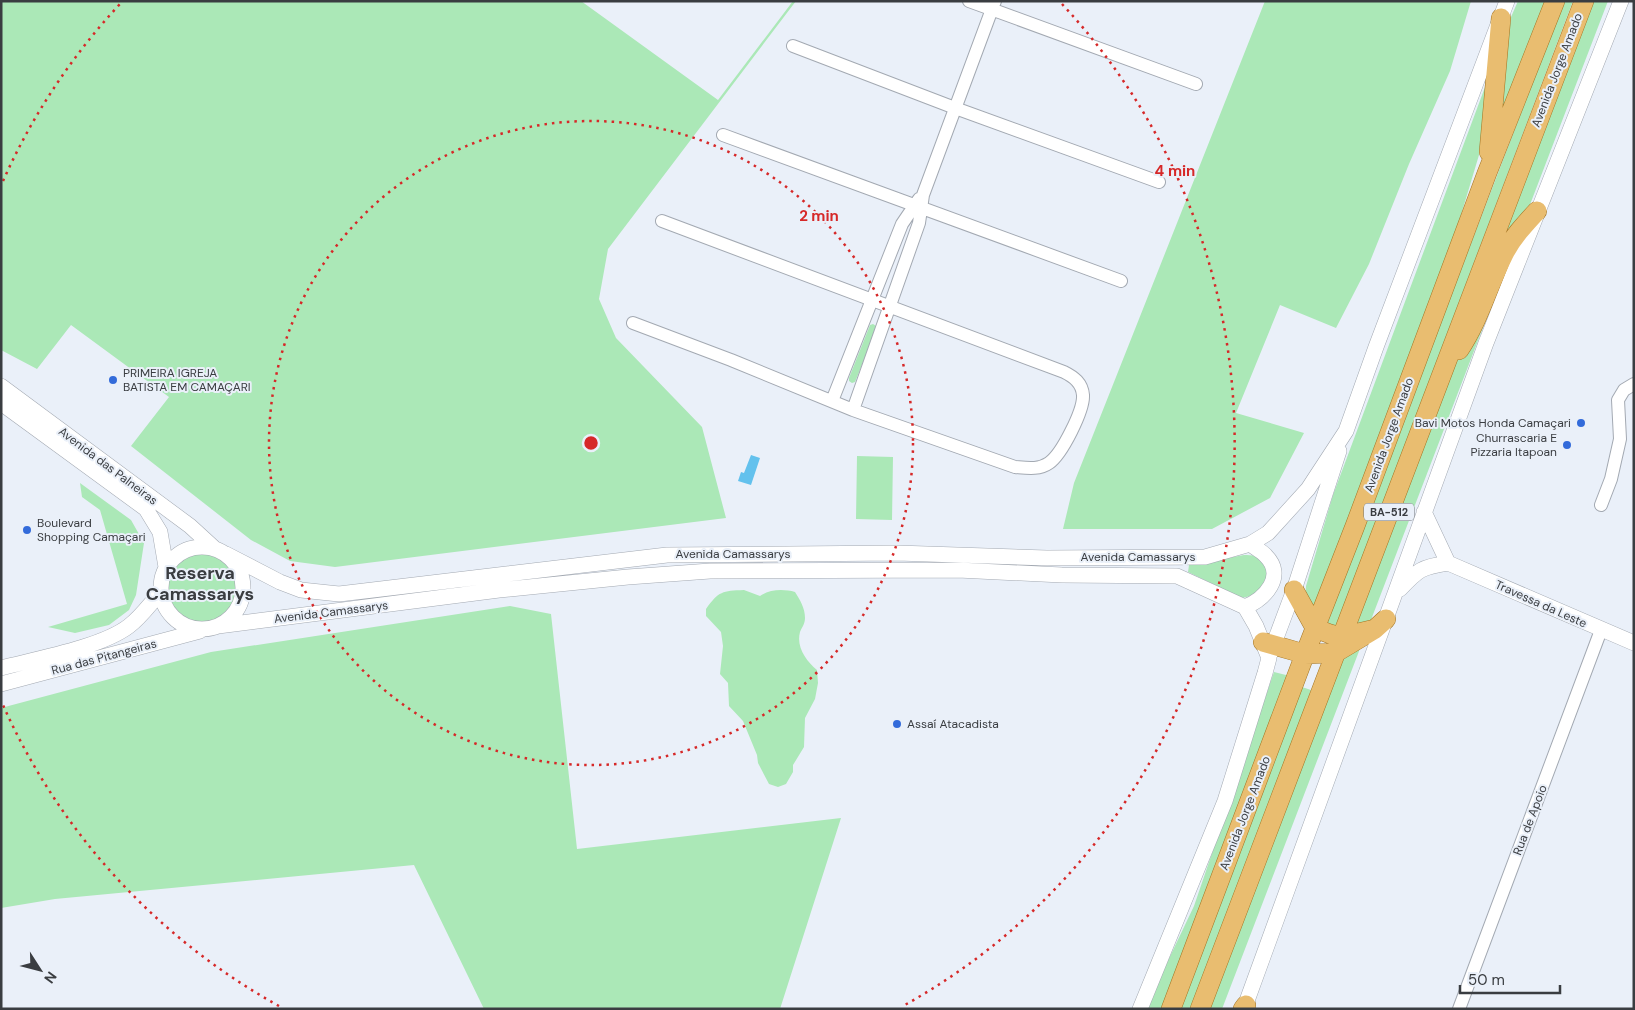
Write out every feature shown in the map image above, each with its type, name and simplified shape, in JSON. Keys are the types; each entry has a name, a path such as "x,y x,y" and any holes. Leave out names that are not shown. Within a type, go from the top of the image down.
{"main road":[{"name":"Avenida Jorge Amado","path":"1171,1009 1487,173 1555,1"},
{"name":"Avenida Jorge Amado","path":"1200,1009 1441,372 1584,1"},
{"path":"1487,173 1504,10"},
{"path":"1441,372 1460,349 1472,329 1505,253 1523,227 1538,211"},
{"path":"1294,590 1316,628 1330,634 1338,645"},
{"path":"1268,648 1305,654 1338,645 1381,624"}],"street":[{"path":"969,1 994,6 1196,84"},
{"path":"1245,1007 1381,624 1397,592 1424,512 1493,325 1621,1"},
{"path":"853,410 919,223 920,202 994,6"},
{"path":"1140,1009 1225,801 1265,673 1268,648 1294,590 1346,431 1376,347 1504,10"},
{"path":"792,46 1159,182"},
{"path":"723,135 920,202 1121,281"},
{"path":"832,402 902,224 920,202"},
{"path":"633,323 731,360 853,410 1015,467 1035,468 1048,464 1060,452 1083,400 1080,385 1074,377 1064,372 662,221"},
{"path":"1601,505 1611,479 1620,438 1618,400 1624,390 1634,384"},
{"name":"Avenida das Palneiras","path":"1,386 190,526 220,551"},
{"name":"Avenida das Palneiras","path":"1,403 146,509 160,532 166,567"},
{"name":"Avenida Camassarys","path":"220,551 280,582 301,590 339,594 667,555 897,553 1047,558 1205,557 1250,544 1268,533 1308,490 1346,431"},
{"path":"1397,592 1413,575 1426,566 1448,563 1424,512"},
{"path":"1250,544 1266,556 1273,567 1273,581 1269,590 1255,602 1245,606 1268,648"},
{"path":"200,546 220,551 235,562 241,573 242,598 237,610 229,619 212,628 193,629 181,624 171,616 164,605 160,593 161,579 166,567 175,556 187,549 200,546"},
{"name":"Travessa da Leste","path":"1448,563 1634,643"},
{"name":"Avenida Camassarys","path":"212,628 499,590 710,571 958,570 1062,575 1177,576 1245,606"},
{"name":"Rua das Pitangeiras","path":"1,668 109,638 138,618 160,593"},
{"name":"Rua das Pitangeiras","path":"1,684 212,628"},
{"name":"Rua de Apoio","path":"1459,1009 1601,630"}],"green space":[{"path":"1,1 581,1 718,100 793,1 796,1 608,249 599,299 616,338 702,427 726,518 335,567 290,561 251,540 131,446 169,397 71,325 37,369 1,350"},
{"path":"1265,1 1471,1 1450,71 1409,164 1369,264 1336,328 1280,305 1236,413 1304,433 1270,498 1212,529 1063,529 1074,483"},
{"path":"1518,1 1546,1 1496,134 1511,17"},
{"path":"1564,1 1573,1 1336,627 1324,627"},
{"path":"1590,1 1608,1 1222,1009 1208,1009"},
{"path":"1488,79 1479,155 1443,275 1314,611 1305,599 1306,586 1333,495"},
{"path":"870,325 876,326 876,330 855,382 852,383 849,381 849,378"},
{"path":"857,456 893,457 892,520 856,519"},
{"path":"80,483 131,520 144,543 136,595 129,610 109,625 75,633 48,627 127,604 100,510 82,497"},
{"path":"202,550 223,556 233,566 239,587 233,608 223,618 202,624 181,618 171,608 165,587 171,566 181,556"},
{"path":"1244,555 1260,558 1268,575 1265,588 1251,596 1242,598 1188,572 1189,565"},
{"path":"744,590 760,596 777,590 795,592 805,614 799,643 806,658 817,670 818,683 815,699 805,718 804,747 793,765 793,772 786,784 778,787 769,784 758,763 757,755 743,721 729,706 728,683 720,674 723,646 721,632 706,616 706,609 718,595"},
{"path":"510,606 551,614 577,849 841,818 780,1009 484,1009 414,865 55,899 1,908 1,708 211,652"},
{"path":"1274,672 1290,676 1163,1009 1145,1009 1194,906"},
{"path":"1302,687 1311,690 1190,1009 1178,1009"}],"water":[{"path":"751,455 760,458 751,485 738,481 741,472 744,473"}],"place":[{"name":"PRIMEIRA IGREJA BATISTA EM CAMAÇARI","path":"113,380"},
{"name":"Bavi Motos Honda Camaçari","path":"1581,423"},
{"name":"Churrascaria E Pizzaria Itapoan","path":"1567,445"},
{"name":"Boulevard Shopping Camaçari","path":"27,530"},
{"name":"Assaí Atacadista","path":"897,724"}],"district":[{"name":"Reserva Camassarys","path":"200,583"}]}
